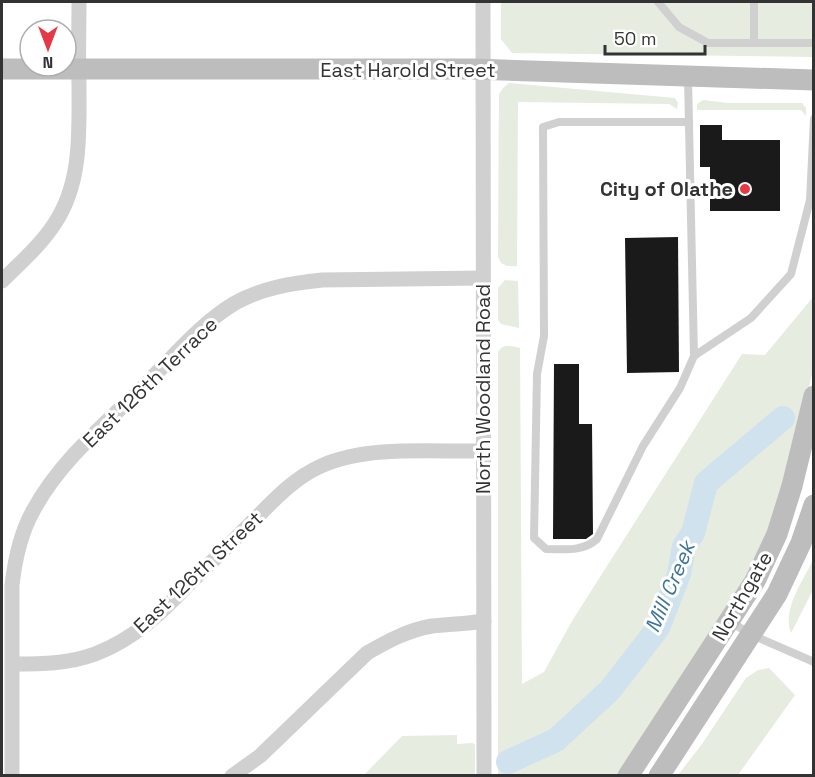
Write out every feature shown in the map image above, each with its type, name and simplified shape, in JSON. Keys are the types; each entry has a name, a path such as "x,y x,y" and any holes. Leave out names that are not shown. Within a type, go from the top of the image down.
{"main road":[{"name":"East Harold Street","path":"2,69 483,70 813,80"},
{"name":"Northgate","path":"628,776 755,581 777,534 792,486 813,396"},
{"name":"Northgate","path":"659,776 752,636 777,594 801,543 813,505"}],"street":[{"path":"2,280 37,246 55,224 69,196 78,160 79,2"},
{"name":"North Woodland Road","path":"483,2 484,776"},
{"name":"East 126th Terrace","path":"14,664 12,585 14,566 21,540 33,512 52,481 75,454 195,335 222,312 255,294 302,282 483,278"},
{"name":"East 126th Street","path":"14,664 66,662 93,655 119,644 146,626 283,491 318,467 345,458 380,453 483,451"},
{"path":"232,776 260,756 367,653 411,631 433,626 484,621"},
{"path":"12,776 14,664"}],"lane":[{"path":"658,2 679,27 708,43 813,43"},
{"path":"754,2 754,43"},
{"path":"688,76 689,122 694,356 680,388 643,446 597,539 590,546 576,549 546,549 534,538 537,374 544,336 543,127 559,122 689,122"},
{"path":"694,356 751,318 791,274 810,200 813,119"},
{"path":"730,622 752,636 813,662"}],"shaded area":[{"path":"501,2 813,2 813,57 512,53 501,39"},
{"path":"509,83 675,98 678,103 677,109 669,104 518,102 517,266 507,266 501,263 498,257 499,94"},
{"path":"703,100 728,103 802,103 806,108 806,116 801,110 697,110 697,104"},
{"path":"505,280 518,281 519,328 501,324 498,320 498,288"},
{"path":"813,297 813,370 787,482 752,572 620,775 498,775 498,352 505,346 520,348 522,684 544,672 572,621 742,354 765,355"},
{"path":"813,560 813,590 791,633 789,614 791,605"},
{"path":"769,668 795,695 738,775 678,775 702,744 746,678 758,670"},
{"path":"457,735 457,744 473,743 475,745 475,775 364,775 402,736"}],"building":[{"name":"City of Olathe","path":"700,125 722,125 722,140 780,140 780,211 710,211 710,167 700,167"},
{"path":"678,237 679,372 627,373 625,238"},
{"path":"554,364 579,364 579,424 592,424 593,534 586,539 553,539"}],"waterway":[{"name":"Mill Creek","path":"508,762 556,740 610,690 658,628 679,574 684,546 693,533 706,483 783,418"}],"place":[{"name":"City of Olathe","path":"745,189"}]}
